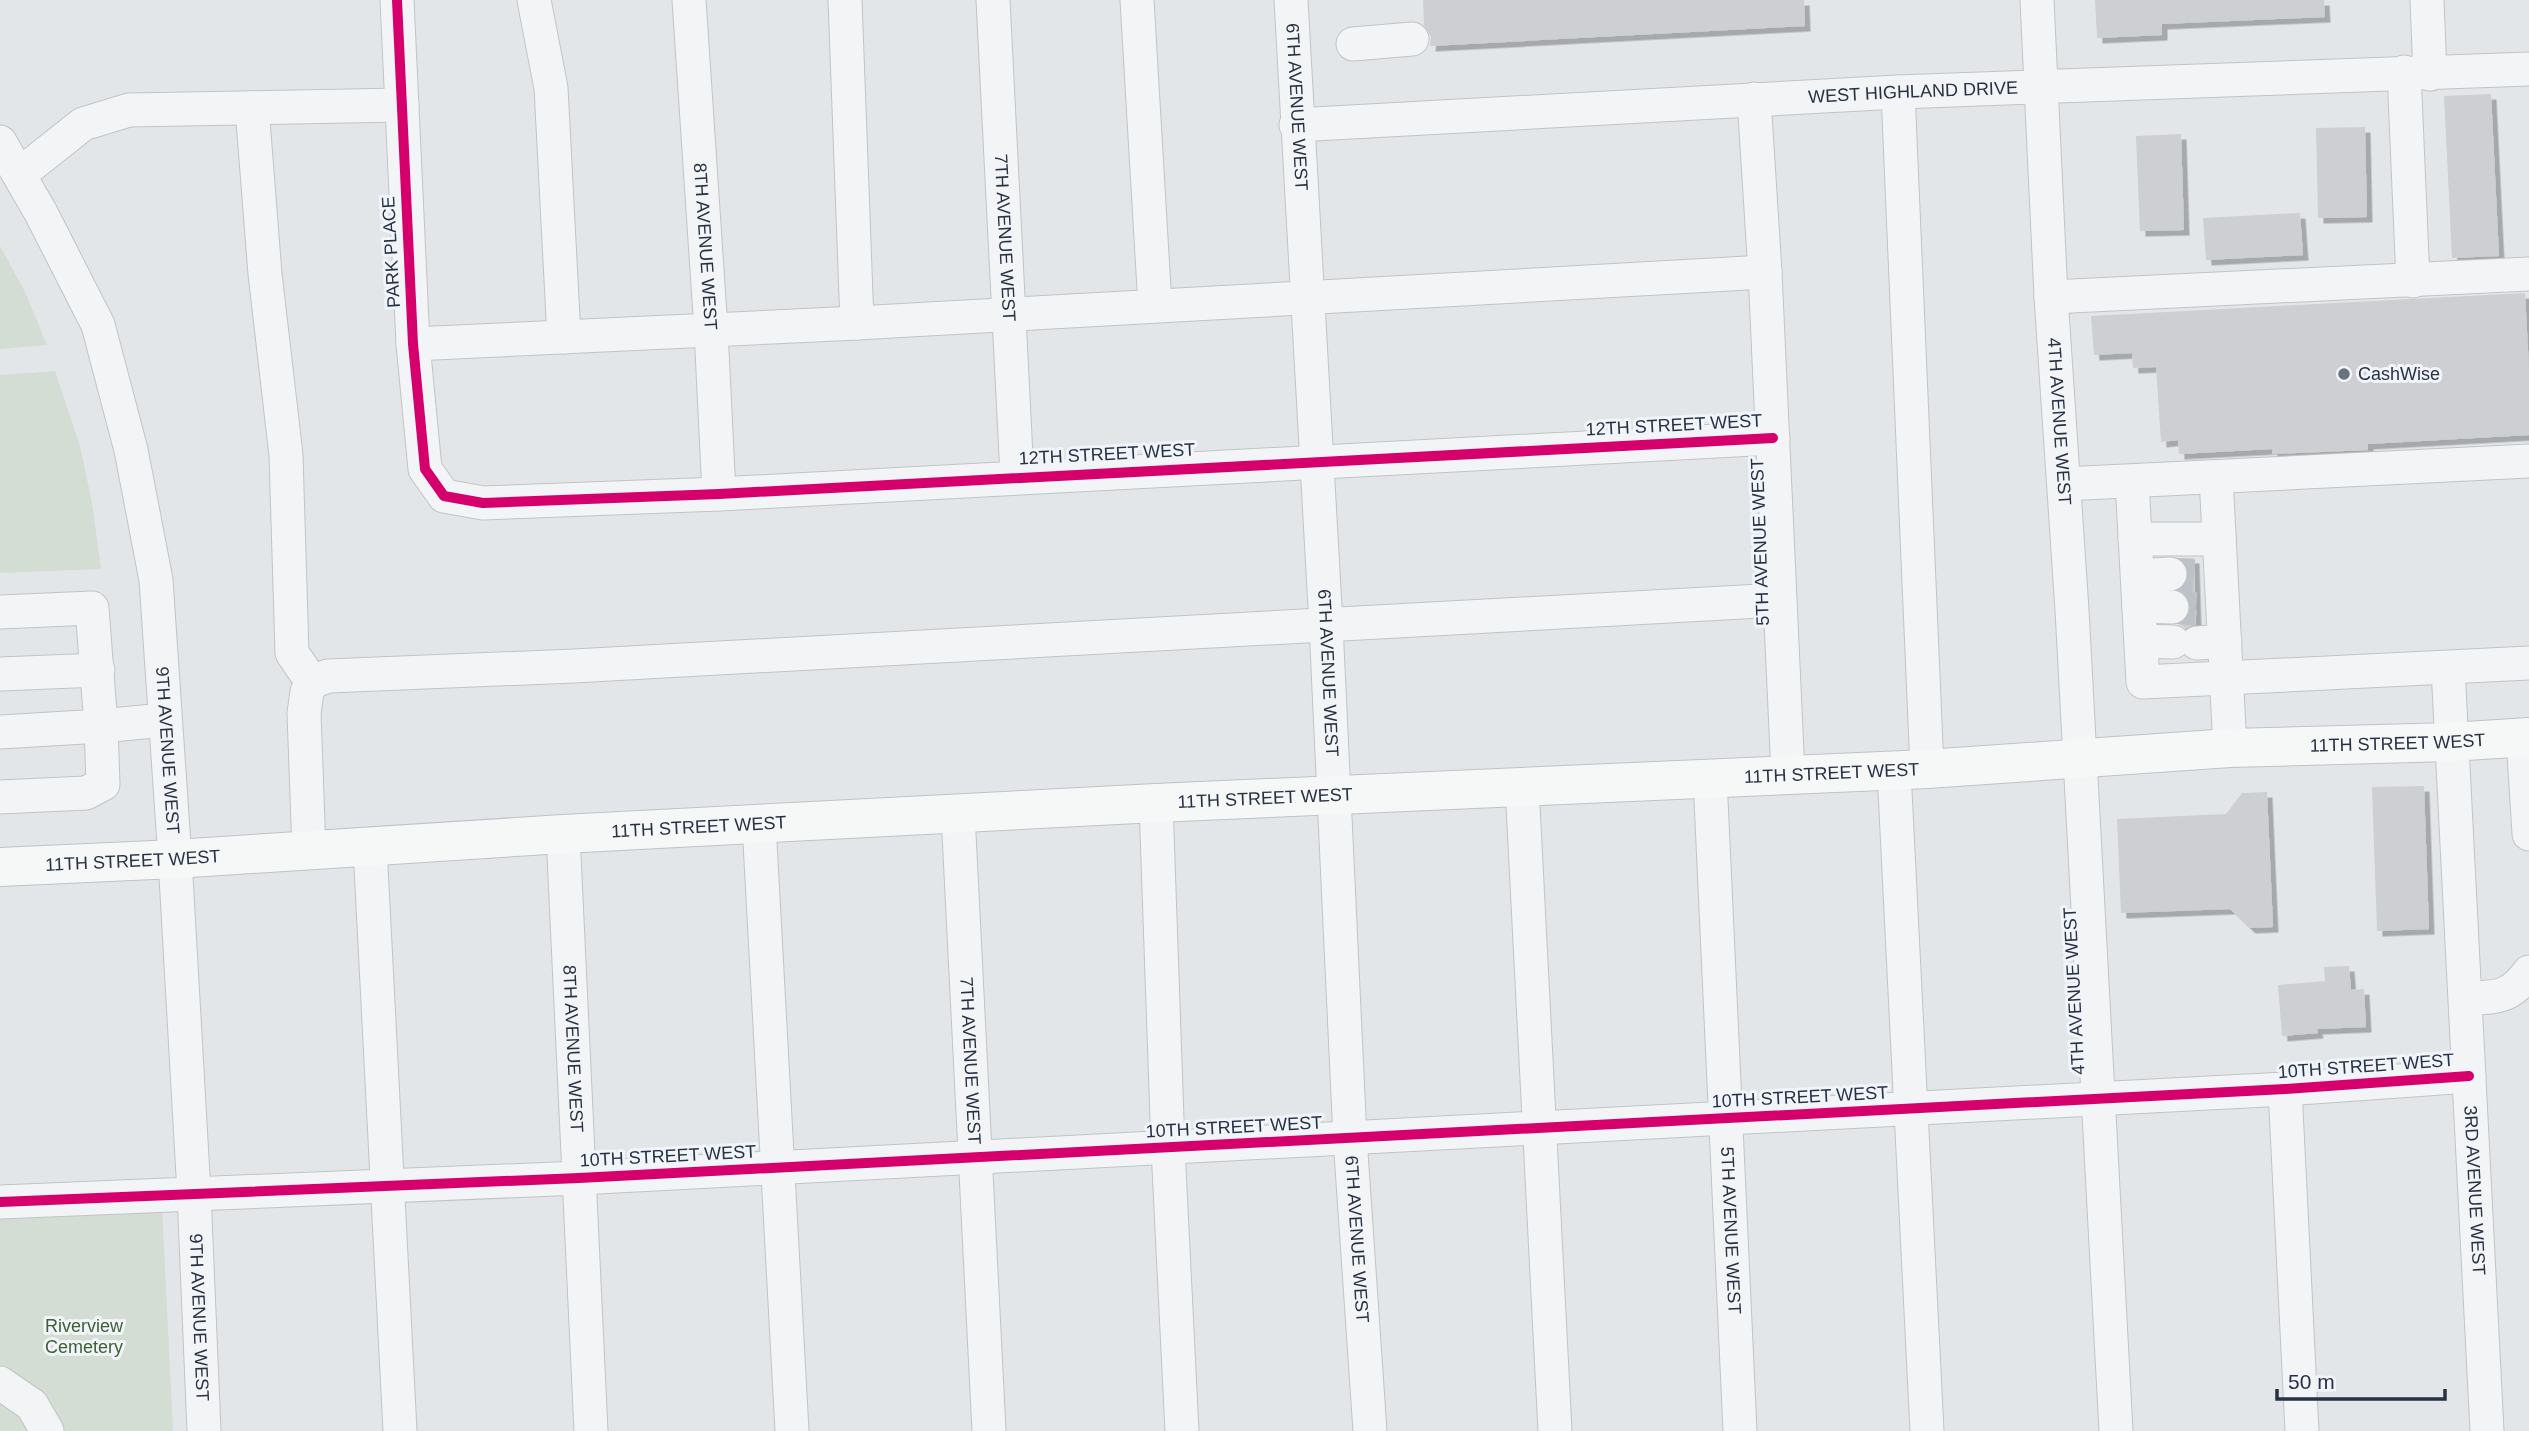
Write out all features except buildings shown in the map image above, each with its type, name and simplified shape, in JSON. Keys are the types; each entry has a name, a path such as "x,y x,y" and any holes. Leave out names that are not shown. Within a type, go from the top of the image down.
{"main road":[{"name":"11TH STREET WEST","path":"0,867 1156,803 1910,770 2230,748 2451,742 2526,737"}],"street":[{"name":"PARK PLACE","path":"397,0 413,344 425,469 444,496"},
{"path":"534,0 551,88 564,337"},
{"name":"8TH AVENUE WEST","path":"688,0 711,330 719,494"},
{"path":"845,0 857,323"},
{"name":"7TH AVENUE WEST","path":"993,0 1017,476"},
{"path":"1137,0 1155,306"},
{"name":"6TH AVENUE WEST","path":"1291,0 1326,625 1350,1138 1370,1431"},
{"name":"4TH AVENUE WEST","path":"2037,0 2051,297 2116,1431"},
{"path":"2413,281 2417,73 2427,0"},
{"path":"1353,44 1412,39"},
{"name":"WEST HIGHLAND DRIVE","path":"1296,125 1898,92 2529,69"},
{"path":"1898,92 1910,770 1911,1109 1927,1431"},
{"name":"5TH AVENUE WEST","path":"1755,99 1788,774"},
{"path":"20,174 83,124 129,110 402,105"},
{"path":"252,108 265,274 286,455 292,653 312,682"},
{"name":"9TH AVENUE WEST","path":"0,142 20,174 98,325 128,438 156,580 176,859 204,1431"},
{"path":"413,344 857,323 1765,272"},
{"path":"2051,297 2529,274"},
{"name":"12TH STREET WEST","path":"444,496 483,503 719,494 1017,476 1773,438"},
{"path":"2063,484 2529,461"},
{"path":"2216,477 2219,539 2196,592 2184,642 2143,682 2529,663"},
{"path":"2132,481 2138,591 2184,642 2227,678 2230,748"},
{"path":"2135,539 2219,539"},
{"path":"2138,591 2196,592"},
{"path":"309,851 304,713 307,692 312,682 328,676 602,664 1779,600"},
{"path":"0,612 92,607 103,784 86,793 0,797"},
{"name":"3RD AVENUE WEST","path":"2448,668 2487,1431"},
{"path":"0,674 98,670"},
{"path":"0,732 164,720"},
{"path":"2526,737 2529,834"},
{"name":"5TH AVENUE WEST","path":"1710,778 1740,1431"},
{"path":"1522,786 1555,1431"},
{"path":"1156,803 1168,1148 1182,1431"},
{"name":"7TH AVENUE WEST","path":"958,814 989,1431"},
{"path":"759,824 792,1431"},
{"name":"8TH AVENUE WEST","path":"563,834 591,1431"},
{"path":"370,848 400,1431"},
{"path":"2466,998 2495,997 2517,988 2529,972"},
{"name":"10TH STREET WEST","path":"0,1202 579,1178 975,1158 2285,1090 2469,1076"},
{"path":"2285,1090 2302,1431"},
{"path":"0,1383 32,1405 47,1431"}],"green space":[{"path":"0,246 25,292 47,345 0,349"},
{"path":"55,371 80,446 92,503 101,569 0,573 0,375"},
{"name":"Riverview Cemetery","path":"162,1208 173,1431 0,1431 0,1217"}],"tunnel":[{"path":"2170,574 2194,576"},
{"path":"2172,607 2196,609"}],"cycle path":[{"path":"397,0 413,344 425,469 444,496 483,503 719,494 1773,438"},
{"path":"0,1202 579,1178 2285,1089 2469,1076"}],"place":[{"name":"CashWise","path":"2344,374"}]}
